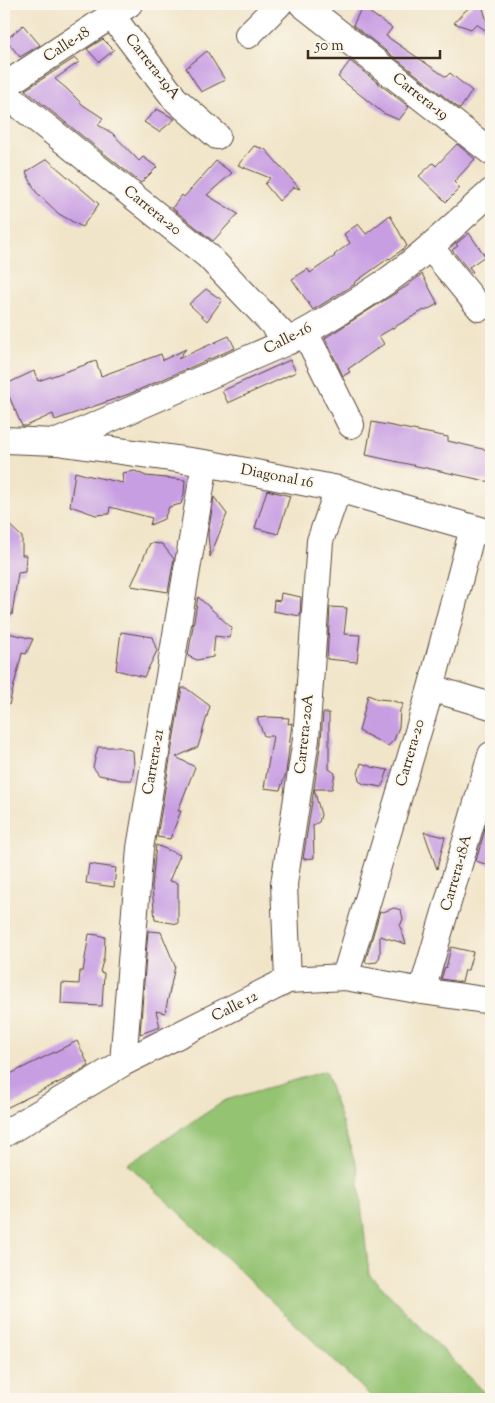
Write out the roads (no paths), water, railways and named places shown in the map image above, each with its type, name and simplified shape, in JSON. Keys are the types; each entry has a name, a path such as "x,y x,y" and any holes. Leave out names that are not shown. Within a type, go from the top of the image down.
{"street":[{"path":"248,35 279,4"},
{"name":"Carrera-19","path":"302,4 491,152"},
{"name":"Calle-18","path":"4,86 121,10"},
{"name":"Carrera-19A","path":"121,10 175,99 217,136"},
{"name":"Carrera-20","path":"4,93 208,256 297,337 351,425"},
{"name":"Calle-16","path":"58,442 297,337 387,280 430,247 491,192"},
{"path":"430,247 480,308"},
{"name":"Diagonal 16","path":"4,440 58,442 206,463 338,489 482,530"},
{"name":"Carrera-21","path":"123,1063 140,848 206,463"},
{"name":"Carrera-20A","path":"288,980 284,884 306,739 320,540 338,489"},
{"name":"Carrera-20","path":"345,977 431,688 482,530"},
{"path":"431,688 491,706"},
{"name":"Carrera-18A","path":"422,991 491,756"},
{"name":"Calle 12","path":"4,1134 123,1063 288,980 345,977 422,991 491,1000"}]}
